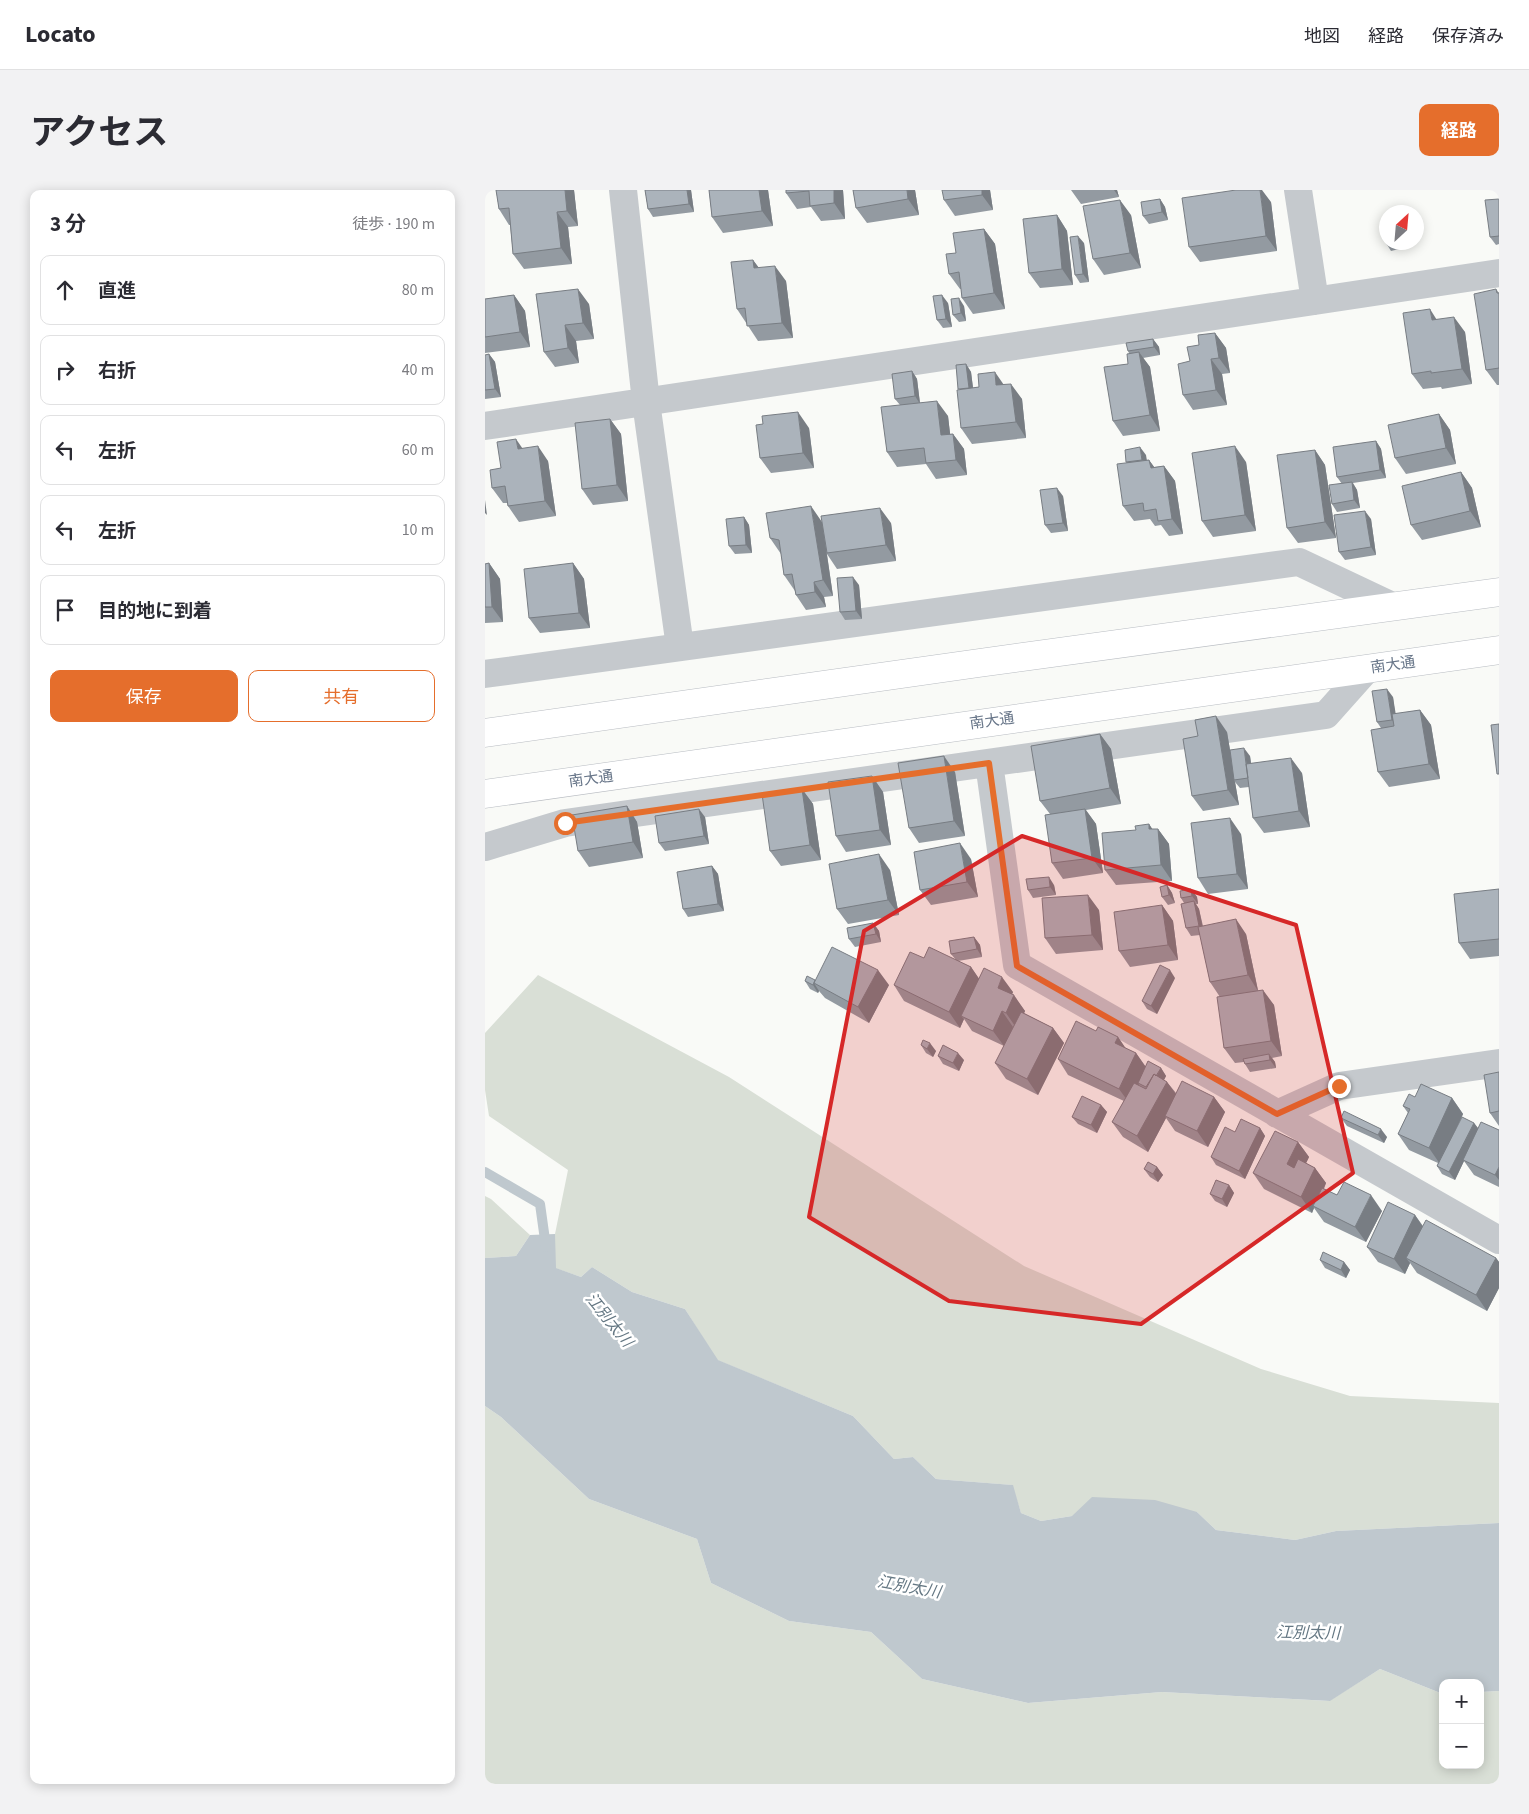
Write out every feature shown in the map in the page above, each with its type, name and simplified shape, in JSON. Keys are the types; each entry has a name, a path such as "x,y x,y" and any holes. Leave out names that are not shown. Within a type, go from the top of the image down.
{"main road":[{"path":"485,734 959,666 1499,592"},
{"name":"南大通","path":"485,794 1499,650"}],"street":[{"path":"623,190 646,402 680,647"},
{"path":"1298,190 1315,301"},
{"path":"485,426 1499,273"},
{"path":"485,674 1299,562 1392,606"},
{"path":"485,847 565,823 1327,715 1367,669"},
{"path":"989,763 1017,966 1499,1240"},
{"path":"1277,1114 1339,1086 1499,1063"}],"highlighted area":[{"path":"1022,836 1296,925 1353,1173 1141,1324 949,1301 809,1217 864,931"}],"shaded area":[{"path":"538,975 729,1077 1024,1266 1261,1369 1350,1396 1499,1403 1499,1523 1336,1531 1295,1540 1216,1530 1197,1512 1072,1516 1041,1521 1021,1513 1012,1485 936,1479 913,1457 894,1459 853,1416 717,1360 685,1309 632,1292 592,1267 581,1277 555,1268 555,1234 568,1170 489,1116 485,1090 485,1033"},
{"path":"485,1196 491,1199 530,1235 516,1256 485,1258"},
{"path":"485,1406 501,1417 589,1499 697,1539 711,1583 789,1621 871,1632 922,1679 1028,1703 1162,1692 1329,1701 1380,1669 1439,1692 1439,1769 1484,1769 1484,1692 1499,1691 1499,1784 485,1784"}],"water":[{"path":"555,1234 556,1268 581,1277 592,1267 632,1292 685,1309 718,1360 853,1416 894,1459 913,1457 936,1479 1013,1485 1021,1513 1041,1521 1072,1516 1092,1497 1155,1500 1197,1512 1216,1530 1295,1540 1336,1531 1499,1523 1499,1691 1484,1692 1484,1679 1439,1679 1439,1692 1380,1669 1330,1701 1162,1692 1028,1703 922,1679 871,1632 789,1621 711,1583 697,1539 589,1499 501,1417 485,1406 485,1258 516,1256 530,1235"}],"building":[{"path":"496,190 565,190 567,211 557,212 561,248 513,254 509,208 499,209"},
{"path":"645,190 687,190 689,204 648,209"},
{"path":"709,190 759,190 762,211 712,217"},
{"path":"786,190 834,190 834,203 810,206 809,191 786,193"},
{"path":"853,190 907,190 908,199 856,208"},
{"path":"942,190 982,190 982,195 944,200"},
{"path":"1236,190 1260,190 1266,236 1189,247 1182,198"},
{"path":"1160,199 1162,212 1143,216 1141,202"},
{"path":"1499,199 1499,236 1490,237 1485,200"},
{"path":"1120,200 1130,253 1093,259 1083,206"},
{"path":"1057,215 1062,269 1029,273 1023,219"},
{"path":"984,229 994,293 962,298 959,272 949,274 946,254 956,253 953,233"},
{"path":"1078,236 1083,274 1075,275 1070,237"},
{"path":"753,260 754,268 775,266 782,323 747,326 745,308 737,309 731,262"},
{"path":"578,289 583,323 565,325 568,348 544,352 536,294"},
{"path":"1496,289 1497,293 1499,293 1499,368 1486,370 1474,294"},
{"path":"514,295 520,332 485,337 485,299"},
{"path":"942,295 946,319 937,320 933,296"},
{"path":"959,298 961,313 953,315 951,299"},
{"path":"1430,309 1432,320 1454,317 1462,369 1412,374 1403,313"},
{"path":"1215,333 1219,358 1211,359 1216,390 1183,395 1178,364 1190,361 1187,347 1199,345 1198,335"},
{"path":"1153,339 1154,347 1128,351 1126,343"},
{"path":"1139,352 1150,415 1113,421 1104,367 1128,364 1127,354"},
{"path":"489,354 495,389 485,390 485,355"},
{"path":"966,364 969,388 958,389 956,365"},
{"path":"912,371 915,396 895,399 892,374"},
{"path":"995,372 996,385 1011,384 1016,422 961,428 957,390 979,387 978,374"},
{"path":"937,401 941,435 953,434 956,460 926,463 924,448 887,452 881,407"},
{"path":"798,412 803,453 760,458 756,425 763,424 762,416"},
{"path":"1439,414 1446,448 1395,458 1388,425"},
{"path":"610,419 617,485 582,489 575,423"},
{"path":"516,439 518,449 538,446 545,501 508,506 505,486 492,488 490,470 501,468 497,442"},
{"path":"1376,441 1380,470 1337,477 1333,447"},
{"path":"1235,446 1245,515 1202,521 1192,453"},
{"path":"1140,447 1142,460 1126,462 1125,450"},
{"path":"1315,450 1325,522 1287,528 1277,455"},
{"path":"1149,460 1151,468 1164,466 1172,519 1158,521 1156,509 1144,511 1143,503 1123,506 1117,464"},
{"path":"1461,472 1470,511 1411,525 1402,486"},
{"path":"1352,482 1354,500 1332,504 1329,485"},
{"path":"1057,488 1063,523 1045,525 1040,490"},
{"path":"811,506 823,580 814,582 815,592 796,595 792,574 784,575 779,540 770,538 766,513"},
{"path":"880,508 886,545 827,553 821,516"},
{"path":"1365,511 1371,547 1339,552 1334,515"},
{"path":"744,517 746,545 729,546 726,519"},
{"path":"489,563 492,607 485,607 485,564"},
{"path":"573,563 579,613 529,618 524,569"},
{"path":"853,577 856,611 840,612 837,578"},
{"path":"1387,689 1392,720 1377,722 1372,691"},
{"path":"1420,710 1429,764 1378,772 1371,730 1394,726 1392,714"},
{"path":"1216,716 1228,790 1192,796 1183,739 1198,736 1195,720"},
{"path":"1499,724 1499,774 1497,774 1491,725"},
{"path":"1100,734 1110,788 1040,801 1031,746"},
{"path":"1244,748 1248,778 1234,780 1230,750"},
{"path":"944,756 954,821 909,828 898,763"},
{"path":"1291,758 1299,811 1253,818 1246,764"},
{"path":"872,776 880,830 836,836 828,782"},
{"path":"802,789 810,845 770,851 762,794"},
{"path":"627,806 633,842 578,851 572,815"},
{"path":"699,809 704,836 659,843 655,816"},
{"path":"1085,809 1092,858 1052,863 1045,815"},
{"path":"1230,818 1237,874 1198,878 1191,823"},
{"path":"1149,824 1149,829 1158,829 1161,865 1105,870 1102,833 1136,830 1135,826"},
{"path":"960,843 967,882 920,890 914,852"},
{"path":"879,854 888,900 837,909 829,864"},
{"path":"712,866 718,904 683,909 677,872"},
{"path":"1049,877 1050,887 1028,890 1026,879"},
{"path":"1167,885 1169,895 1162,897 1160,887"},
{"path":"1191,889 1192,896 1181,898 1180,891"},
{"path":"1499,889 1499,939 1459,943 1454,894"},
{"path":"1088,895 1092,935 1045,938 1042,898"},
{"path":"1194,901 1199,926 1186,928 1181,904"},
{"path":"1162,905 1168,945 1119,951 1114,912"},
{"path":"1236,919 1248,975 1210,982 1198,927"},
{"path":"873,923 876,934 849,939 847,928"},
{"path":"974,937 977,949 951,954 949,941"},
{"path":"832,947 878,970 858,1007 814,983"},
{"path":"929,947 971,967 949,1012 894,985 910,952 924,958"},
{"path":"1160,965 1170,970 1151,1006 1142,1001"},
{"path":"984,968 1002,977 998,988 1014,995 1006,1013 1002,1011 993,1031 961,1016"},
{"path":"807,976 815,980 813,985 805,981"},
{"path":"1263,990 1271,1041 1224,1048 1217,997"},
{"path":"1021,1012 1053,1028 1027,1079 995,1063"},
{"path":"1076,1021 1096,1031 1098,1027 1118,1037 1115,1043 1136,1053 1119,1089 1058,1059"},
{"path":"923,1040 930,1043 927,1049 921,1045"},
{"path":"943,1045 958,1053 953,1063 938,1056"},
{"path":"1269,1054 1270,1060 1245,1064 1243,1059"},
{"path":"1148,1061 1161,1068 1156,1076 1154,1074 1146,1087 1138,1083"},
{"path":"1499,1072 1499,1111 1490,1113 1484,1075"},
{"path":"1154,1074 1167,1082 1137,1136 1112,1122 1134,1083 1146,1089"},
{"path":"1182,1081 1214,1097 1197,1131 1165,1116"},
{"path":"1421,1084 1452,1098 1429,1148 1398,1134 1410,1109 1403,1106 1409,1094 1415,1097"},
{"path":"1082,1096 1101,1105 1091,1125 1072,1117"},
{"path":"1344,1111 1381,1129 1378,1135 1341,1118"},
{"path":"1462,1117 1474,1123 1449,1172 1437,1166"},
{"path":"1241,1119 1260,1128 1239,1171 1211,1157 1225,1127 1235,1132"},
{"path":"1481,1122 1499,1130 1499,1167 1495,1175 1463,1160"},
{"path":"1275,1131 1298,1142 1287,1164 1294,1168 1298,1159 1315,1168 1301,1197 1253,1173"},
{"path":"1148,1162 1157,1167 1153,1174 1144,1169"},
{"path":"1216,1180 1229,1185 1222,1199 1210,1194"},
{"path":"1344,1182 1371,1195 1355,1227 1313,1206 1322,1188 1337,1195"},
{"path":"1388,1202 1415,1215 1394,1259 1367,1247"},
{"path":"1426,1220 1496,1258 1476,1295 1406,1258"},
{"path":"1323,1252 1344,1262 1341,1270 1320,1260"}],"waterway":[{"name":"江別太川","path":"485,1172 540,1204 546,1247"}],"route":[{"path":"565,823 989,763 1017,966 1277,1114 1339,1086"}]}
